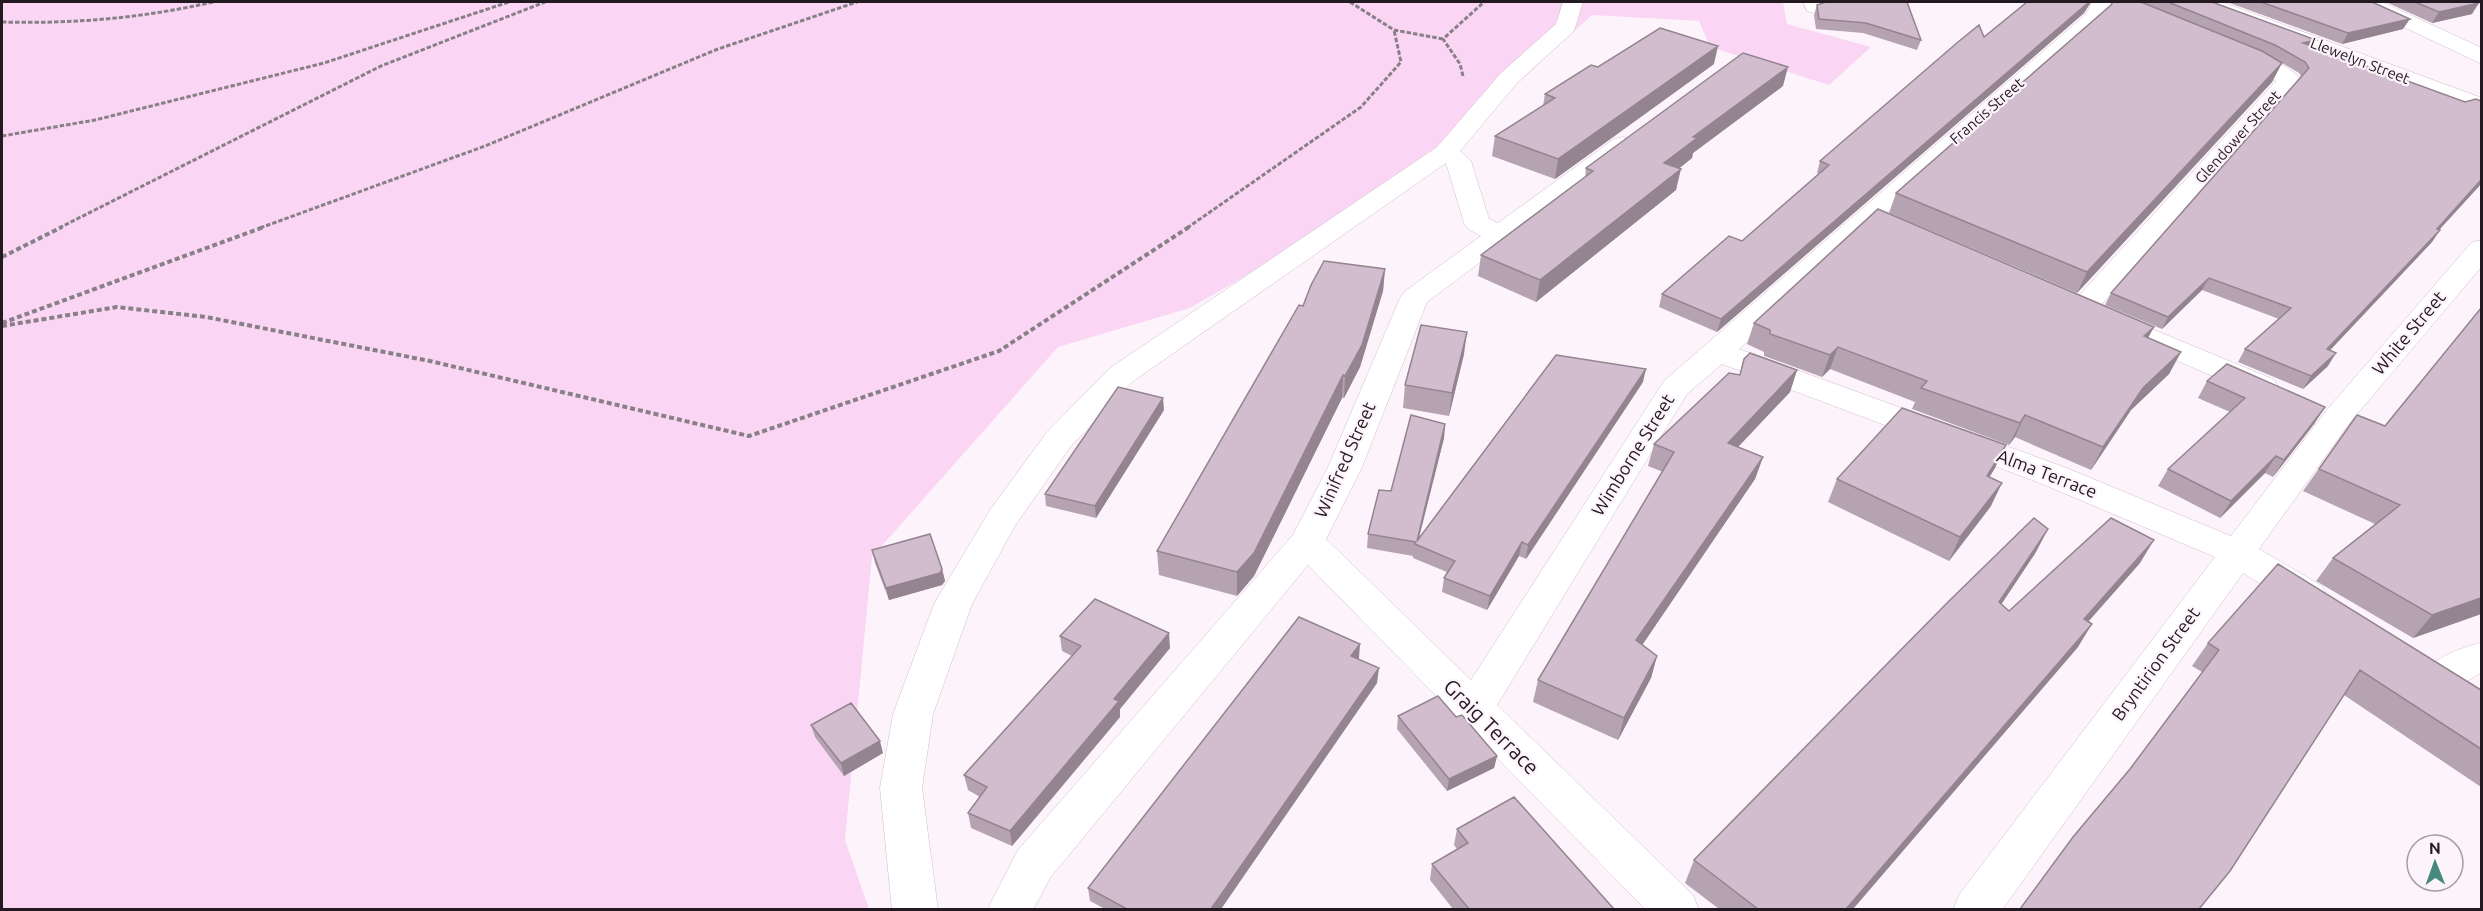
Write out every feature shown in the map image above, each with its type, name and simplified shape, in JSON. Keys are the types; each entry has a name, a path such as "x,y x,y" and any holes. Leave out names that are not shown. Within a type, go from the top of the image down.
{"street":[{"path":"915,909 901,788 913,714 953,604 1002,518 1059,440 1121,375 1446,152 1509,78 1566,26 1573,2"},
{"name":"Francis Street","path":"1867,216 2095,16 2102,2"},
{"name":"Llewelyn Street","path":"2204,2 2481,106"},
{"path":"2366,2 2481,57"},
{"name":"Glendower Street","path":"2219,44 2261,63 2289,80 2072,304 2284,395"},
{"name":"Winifred Street","path":"1010,909 1034,864 1307,542 1345,467 1414,298 1650,124"},
{"path":"1446,152 1459,161 1477,223 1498,234"},
{"path":"1867,216 1899,230"},
{"name":"Wimborne Street","path":"1473,709 1675,388 1718,352 1867,216"},
{"name":"White Street","path":"2326,413 2481,249"},
{"name":"Alma Terrace","path":"1718,352 2052,475 2238,553 2340,615"},
{"name":"Bryntirion Street","path":"1975,909 2238,553 2326,413"},
{"name":"Graig Terrace","path":"1307,542 1677,909"},
{"path":"2442,677 2469,661 2481,657"}],"path":[{"path":"2,22 96,19 186,8 213,2"},
{"path":"2,136 95,120 324,63 509,2"},
{"path":"2,257 381,66 544,2"},
{"path":"2,324 485,146 718,49 857,2"},
{"path":"1350,2 1394,30 1443,39 1460,64 1475,118"},
{"path":"1443,39 1484,2"},
{"path":"2,324 117,307 206,317 430,361 749,436 999,351 1159,248 1361,107 1401,62 1394,30"}],"shaded area":[{"path":"2,2 1783,2 1787,24 1871,47 1829,85 1710,47 1699,21 1592,15 1413,179 1190,308 1058,347 872,557 845,840 869,909 2,910"}],"building":[{"path":"1826,2 1907,2 1921,40 1866,23 1819,19 1817,5"},
{"path":"2027,2 2089,2 1721,319 1662,294 1729,236 1742,241 1829,165 1820,161 1979,25 1984,37"},
{"path":"2113,2 2141,2 2262,51 2282,63 2087,272 1896,193 2111,5"},
{"path":"2168,2 2212,2 2316,40 2303,43 2465,102 2476,99 2481,101 2481,180 2437,229 2440,230 2327,349 2336,353 2311,376 2245,349 2291,308 2209,278 2168,317 2111,293 2309,68 2305,62 2275,45"},
{"path":"2261,2 2372,2 2410,19 2348,33"},
{"path":"2415,2 2475,2 2479,3 2439,12"},
{"path":"1660,28 1718,46 1558,159 1495,136 1555,98 1545,94 1591,65 1598,67"},
{"path":"1743,53 1788,67 1693,137 1697,138 1664,163 1681,169 1540,280 1481,255 1593,171 1586,168"},
{"path":"1878,209 2154,327 2144,336 2181,352 2143,388 2103,447 2025,415 2020,423 1921,388 1927,381 1838,347 1830,355 1770,334 1770,330 1754,323"},
{"path":"1324,261 1385,269 1362,345 1345,376 1343,375 1254,553 1237,572 1157,551 1299,305 1303,306"},
{"path":"2481,308 2481,598 2432,615 2333,558 2400,505 2319,469 2357,415 2385,426"},
{"path":"1421,325 1467,332 1452,393 1405,385"},
{"path":"1750,353 1797,370 1728,443 1763,457 1636,640 1657,656 1624,718 1538,680 1674,452 1654,444 1729,373 1740,375 1744,359"},
{"path":"1556,355 1646,369 1528,545 1522,542 1490,596 1444,578 1455,561 1415,544 1416,542 1368,534 1379,490 1391,491 1411,415 1445,424 1417,541"},
{"path":"2227,364 2325,407 2284,460 2276,456 2231,501 2168,469 2245,398 2207,381"},
{"path":"1118,387 1163,398 1095,506 1045,494"},
{"path":"1902,408 2006,445 1987,476 2002,483 1960,537 1837,479"},
{"path":"2034,518 2048,529 1999,602 2009,611 2111,518 2154,540 2084,619 2092,624 1846,909 1758,909 1694,860 1948,602"},
{"path":"930,534 942,569 940,573 886,588 872,550"},
{"path":"2278,564 2481,690 2481,749 2360,670 2230,871 2199,909 2020,909 2073,837 2130,769 2219,650 2208,643"},
{"path":"1095,599 1169,633 1114,699 1119,701 1010,831 968,813 987,787 964,775 1081,646 1060,636"},
{"path":"1299,617 1360,644 1351,656 1379,668 1211,909 1127,909 1088,888"},
{"path":"1438,696 1456,717 1462,715 1497,756 1449,779 1398,716"},
{"path":"851,703 880,741 841,763 811,725"},
{"path":"1514,797 1614,909 1469,909 1432,864 1468,843 1457,829"}]}
